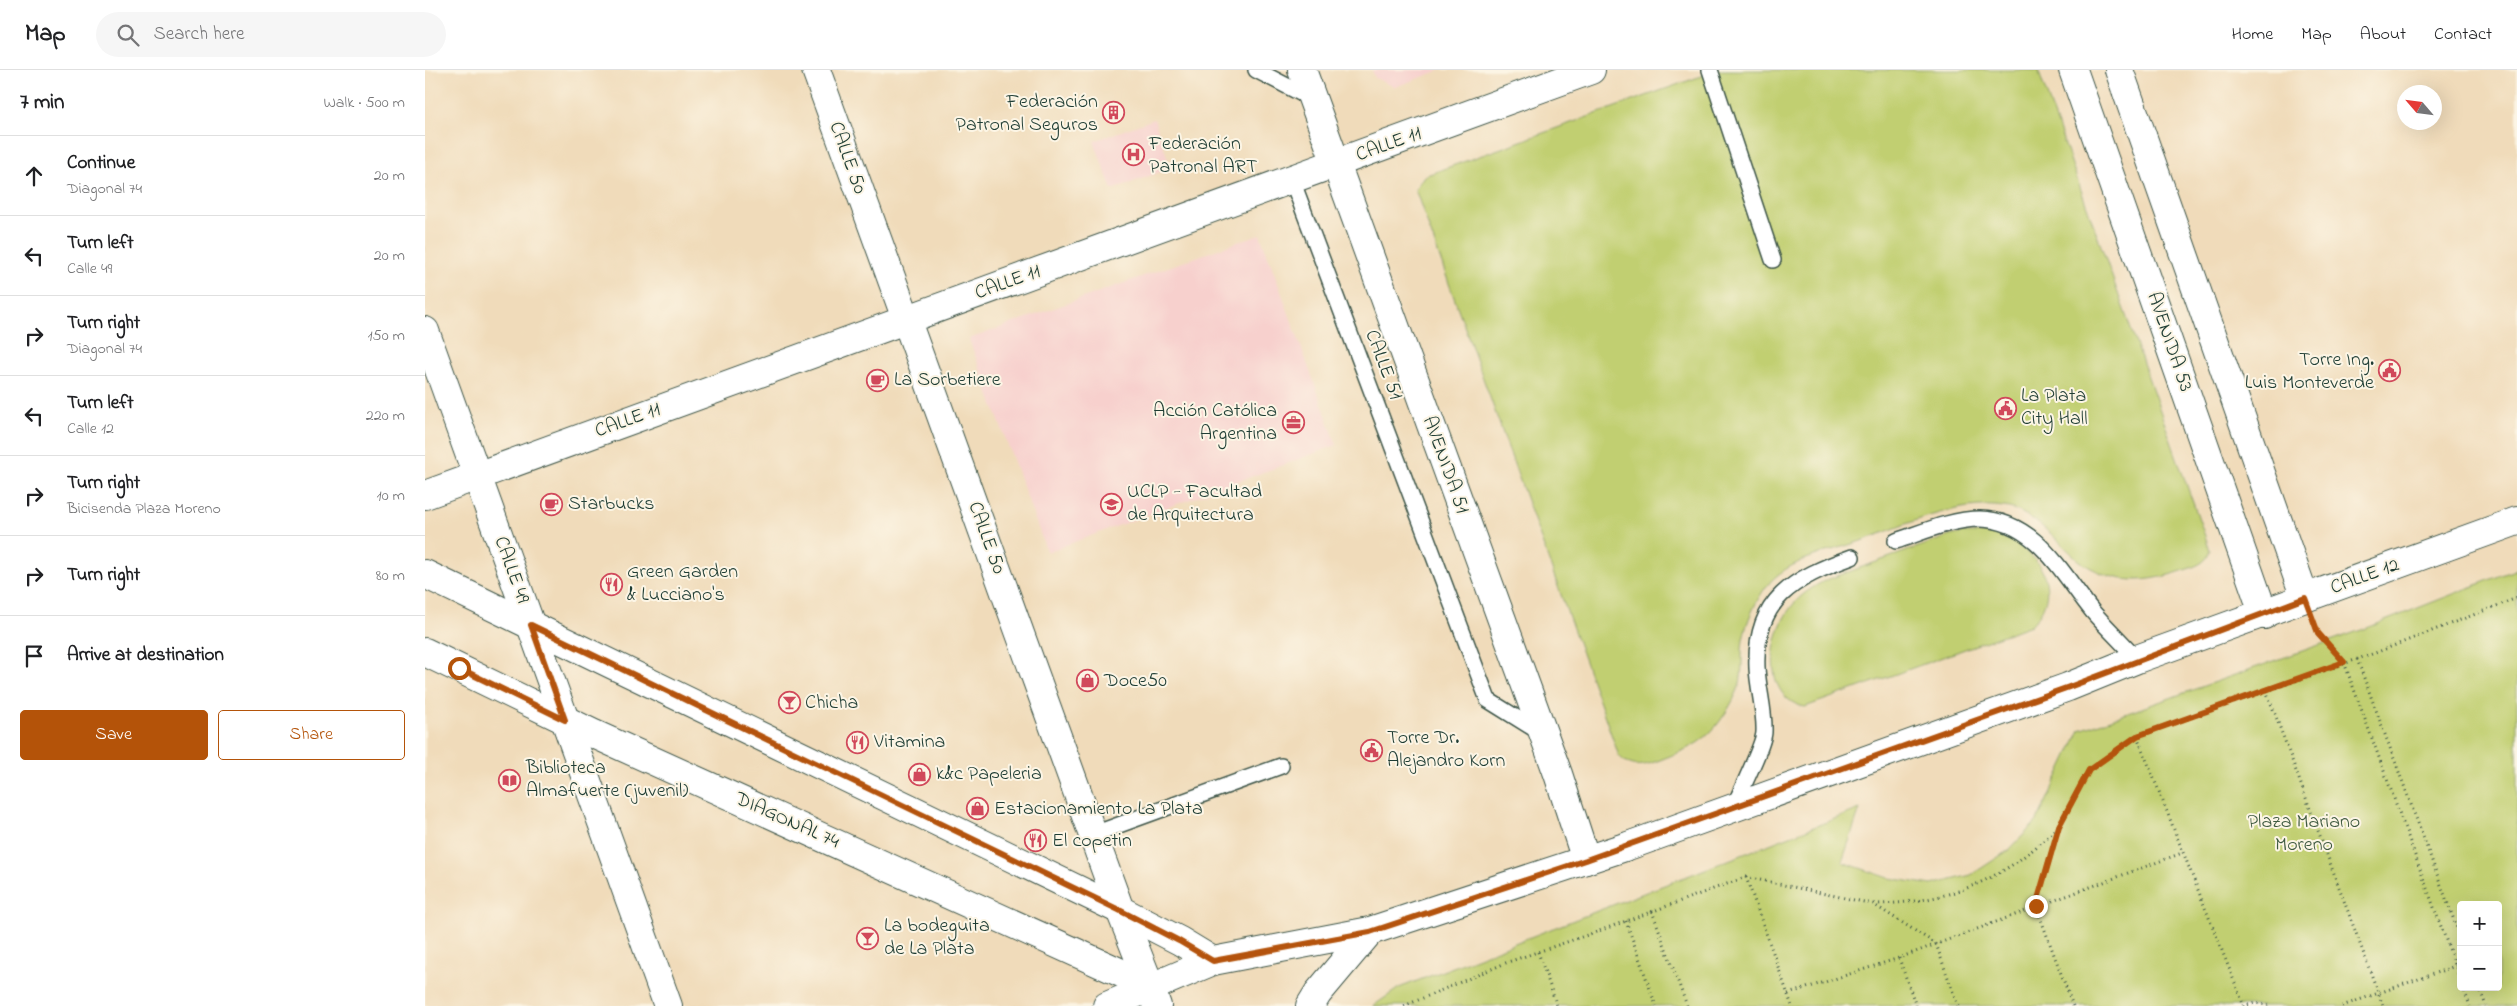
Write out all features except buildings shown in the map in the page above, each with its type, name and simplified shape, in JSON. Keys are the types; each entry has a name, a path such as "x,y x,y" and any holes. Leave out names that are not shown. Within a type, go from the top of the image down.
{"street":[{"name":"CALLE 50","path":"816,70 1094,834 1119,910 1154,996"},
{"name":"AVENIDA 51","path":"1302,70 1543,734 1586,860"},
{"name":"CALLE 11","path":"425,495 1591,70"},
{"name":"AVENIDA 53","path":"2073,70 2264,615"},
{"path":"2119,70 2305,598"},
{"name":"CALLE 49","path":"425,331 668,1006"},
{"name":"CALLE 12","path":"1107,1006 1154,996 1213,961 1370,932 1586,860 2069,687 2137,659 2264,615 2305,598 2351,584 2517,521"},
{"path":"425,574 1119,910 1213,961"},
{"name":"DIAGONAL 74","path":"425,652 565,720 1154,996"},
{"path":"1310,1006 1318,993 1370,932"}],"lane":[{"path":"1255,70 1313,100"},
{"path":"1710,70 1773,260"},
{"name":"CALLE 51","path":"1292,180 1488,700 1543,734"},
{"path":"1896,542 1942,525 1979,519 2001,521 2024,531 2051,555 2093,612 2137,659"},
{"path":"1734,807 1764,734 1757,666 1759,641 1765,617 1782,593 1796,581 1815,570 1851,557"},
{"path":"1094,834 1281,766"}],"path":[{"path":"2305,598 2318,633 2344,662 2457,971"},
{"path":"2073,1006 2036,906 2059,826 2089,770 2137,736 2357,659 2517,598"},
{"path":"2357,659 2457,928"},
{"path":"2267,690 2383,1006"},
{"path":"2137,736 2244,1006 2255,1003 2272,1006"},
{"path":"1403,1006 1508,962 1626,922 1745,877 1873,904 1927,900 1974,886 2017,864 2059,826"},
{"path":"1788,994 1899,958 2182,853"},
{"path":"1745,877 1792,1006"},
{"path":"1873,904 1936,944 1958,1006"},
{"path":"1652,911 1687,1006"},
{"path":"1626,922 1656,1006"},
{"path":"1538,952 1557,1006"},
{"path":"1899,958 1916,1006"},
{"path":"2342,1006 2455,966"},
{"path":"2464,991 2470,1006"},
{"path":"2480,991 2486,1006"}],"shaded area":[{"path":"1372,70 1441,70 1395,87 1375,78"},
{"name":"Federación Patronal ART","path":"1154,119 1171,168 1112,190 1094,141"},
{"path":"1260,234 1337,445 1047,552 969,339"}],"green space":[{"path":"1718,70 2038,70 2210,550 2203,561 2196,566 2182,571 2144,580 2120,579 2096,571 2084,564 2049,532 2025,515 2010,508 1986,506 1968,507 1931,515 1810,558 1797,563 1775,577 1759,598 1744,633 1740,684 1733,701 1716,727 1699,742 1683,750 1649,764 1638,766 1629,763 1619,756 1415,189 1424,176"},
{"path":"1963,533 1995,535 2024,549 2035,559 2042,571 2046,584 2046,597 2041,611 2031,625 1805,707 1791,701 1781,691 1775,678 1773,664 1774,648 1784,618 1803,594 1826,580 1949,536"},
{"name":"Plaza Mariano Moreno","path":"2517,569 2517,1006 1373,1006 1399,988 1860,809 1842,862 1889,878 1932,885 1971,875 2009,850 2037,821 2080,730 2367,628"}],"place":[{"name":"Federación Patronal Seguros","path":"1114,113"},
{"name":"Federación Patronal ART","path":"1133,155"},
{"name":"Torre Ing. Luis Monteverde","path":"2390,371"},
{"name":"La Sorbetiere","path":"878,380"},
{"name":"La Plata City Hall","path":"2005,408"},
{"name":"Acción Católica Argentina","path":"1293,422"},
{"name":"Starbucks","path":"552,504"},
{"name":"UCLP - Facultad de Arquitectura","path":"1111,504"},
{"name":"Green Garden & Lucciano's","path":"611,584"},
{"name":"Doce50","path":"1088,681"},
{"name":"Chicha","path":"789,703"},
{"name":"Vitamina","path":"858,742"},
{"name":"Torre Dr. Alejandro Korn","path":"1371,750"},
{"name":"k&c Papeleria","path":"920,774"},
{"name":"Biblioteca Almafuerte (juvenil)","path":"510,780"},
{"name":"Estacionamiento La Plata","path":"978,809"},
{"name":"El copetin","path":"1036,841"},
{"name":"La bodeguita de La Plata","path":"868,938"}],"route":[{"path":"459,668 565,720 531,625 1012,857 1179,941 1213,961 1370,932 1627,846 2069,687 2137,659 2264,615 2305,598 2318,633 2344,662 2137,736 2089,770 2059,826 2036,906"}]}
